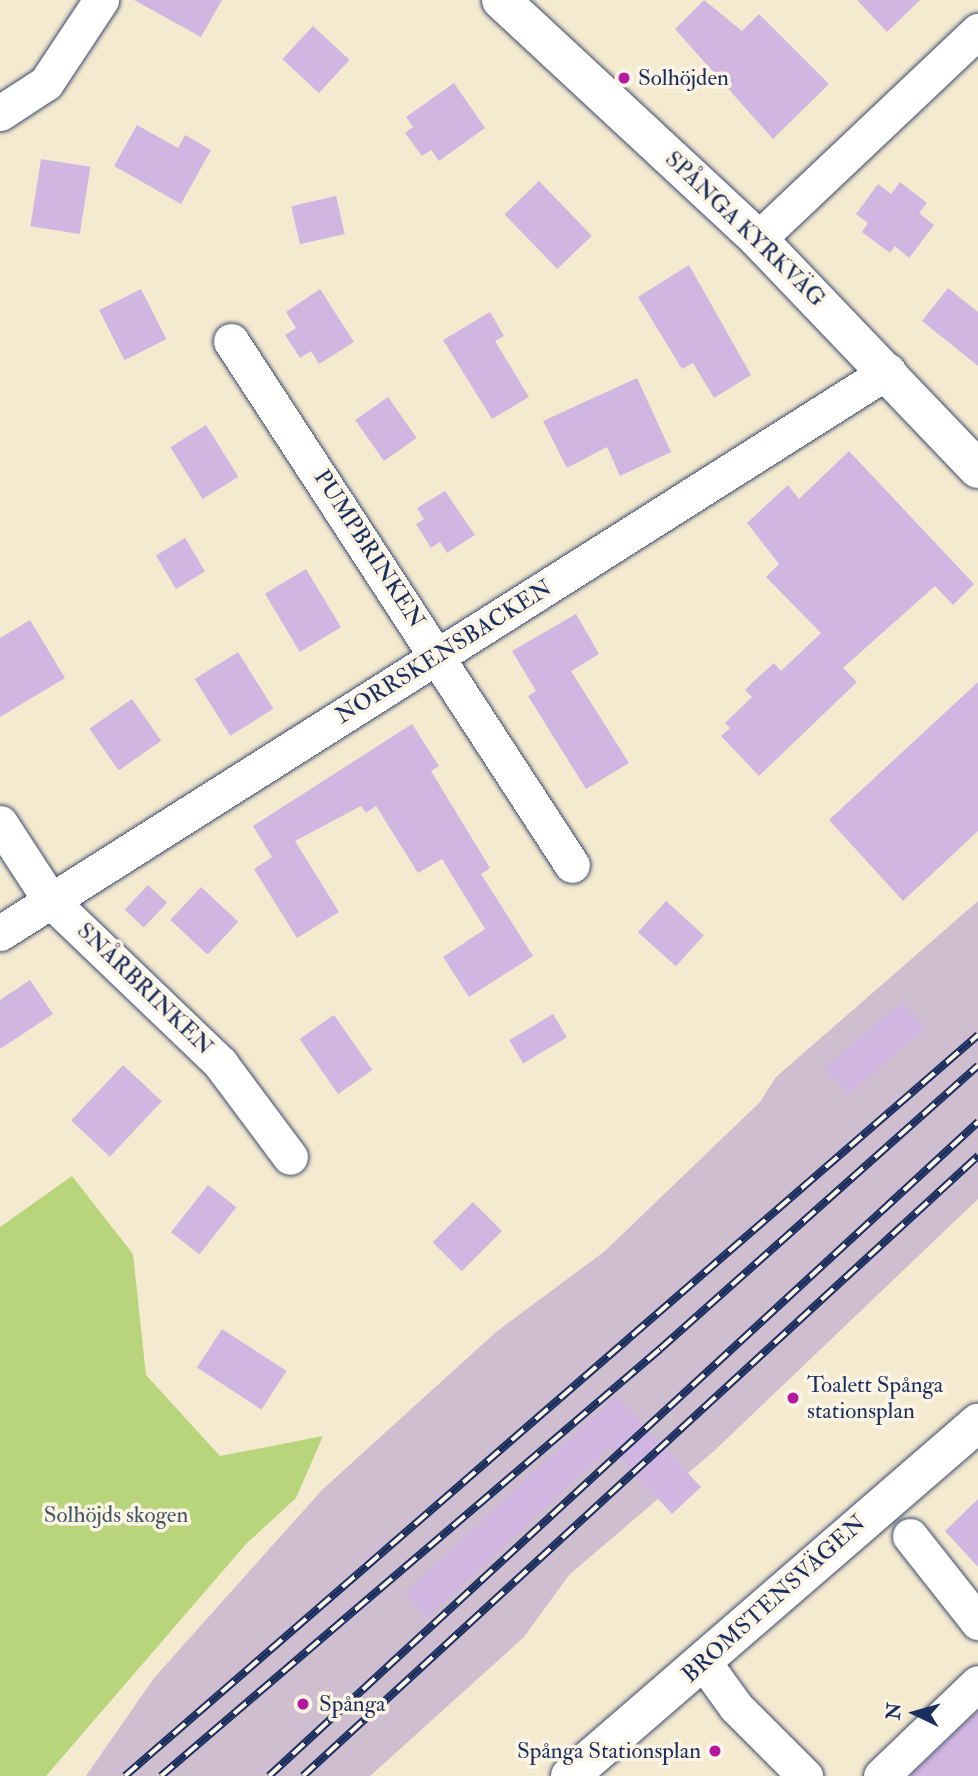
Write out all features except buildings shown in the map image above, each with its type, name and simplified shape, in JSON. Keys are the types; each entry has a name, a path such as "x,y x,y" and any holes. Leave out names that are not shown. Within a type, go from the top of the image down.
{"street":[{"path":"0,113 46,83 101,0"},
{"name":"SPÅNGA KYRKVÄG","path":"502,0 758,239 888,371 978,469"},
{"path":"758,239 978,31"},
{"name":"PUMPBRINKEN","path":"231,341 438,655 572,865"},
{"name":"NORRSKENSBACKEN","path":"0,933 888,371"},
{"name":"SNÅRBRINKEN","path":"0,824 50,900 220,1063 290,1157"},
{"name":"BROMSTENSVÄGEN","path":"570,1776 705,1664 897,1487 978,1423"},
{"path":"910,1536 978,1622"},
{"path":"705,1664 736,1707 805,1776"},
{"path":"881,1776 978,1683"}],"shaded area":[{"path":"978,901 978,1199 714,1451 569,1575 524,1637 370,1776 86,1776 154,1678 322,1490 496,1332 605,1251 760,1102 776,1077"}],"green space":[{"name":"Solhöjds skogen","path":"72,1176 133,1254 146,1375 220,1456 323,1436 296,1498 246,1544 46,1776 0,1776 0,1227"}],"railway":[{"path":"125,1776 978,1035"},
{"path":"161,1776 660,1349 978,1066"},
{"path":"269,1776 978,1122"},
{"path":"303,1776 978,1156"}],"place":[{"name":"Solhöjden","path":"624,78"},
{"name":"Toalett Spånga stationsplan","path":"793,1398"},
{"name":"Spånga","path":"303,1704"},
{"name":"Spånga Stationsplan","path":"715,1751"}]}
